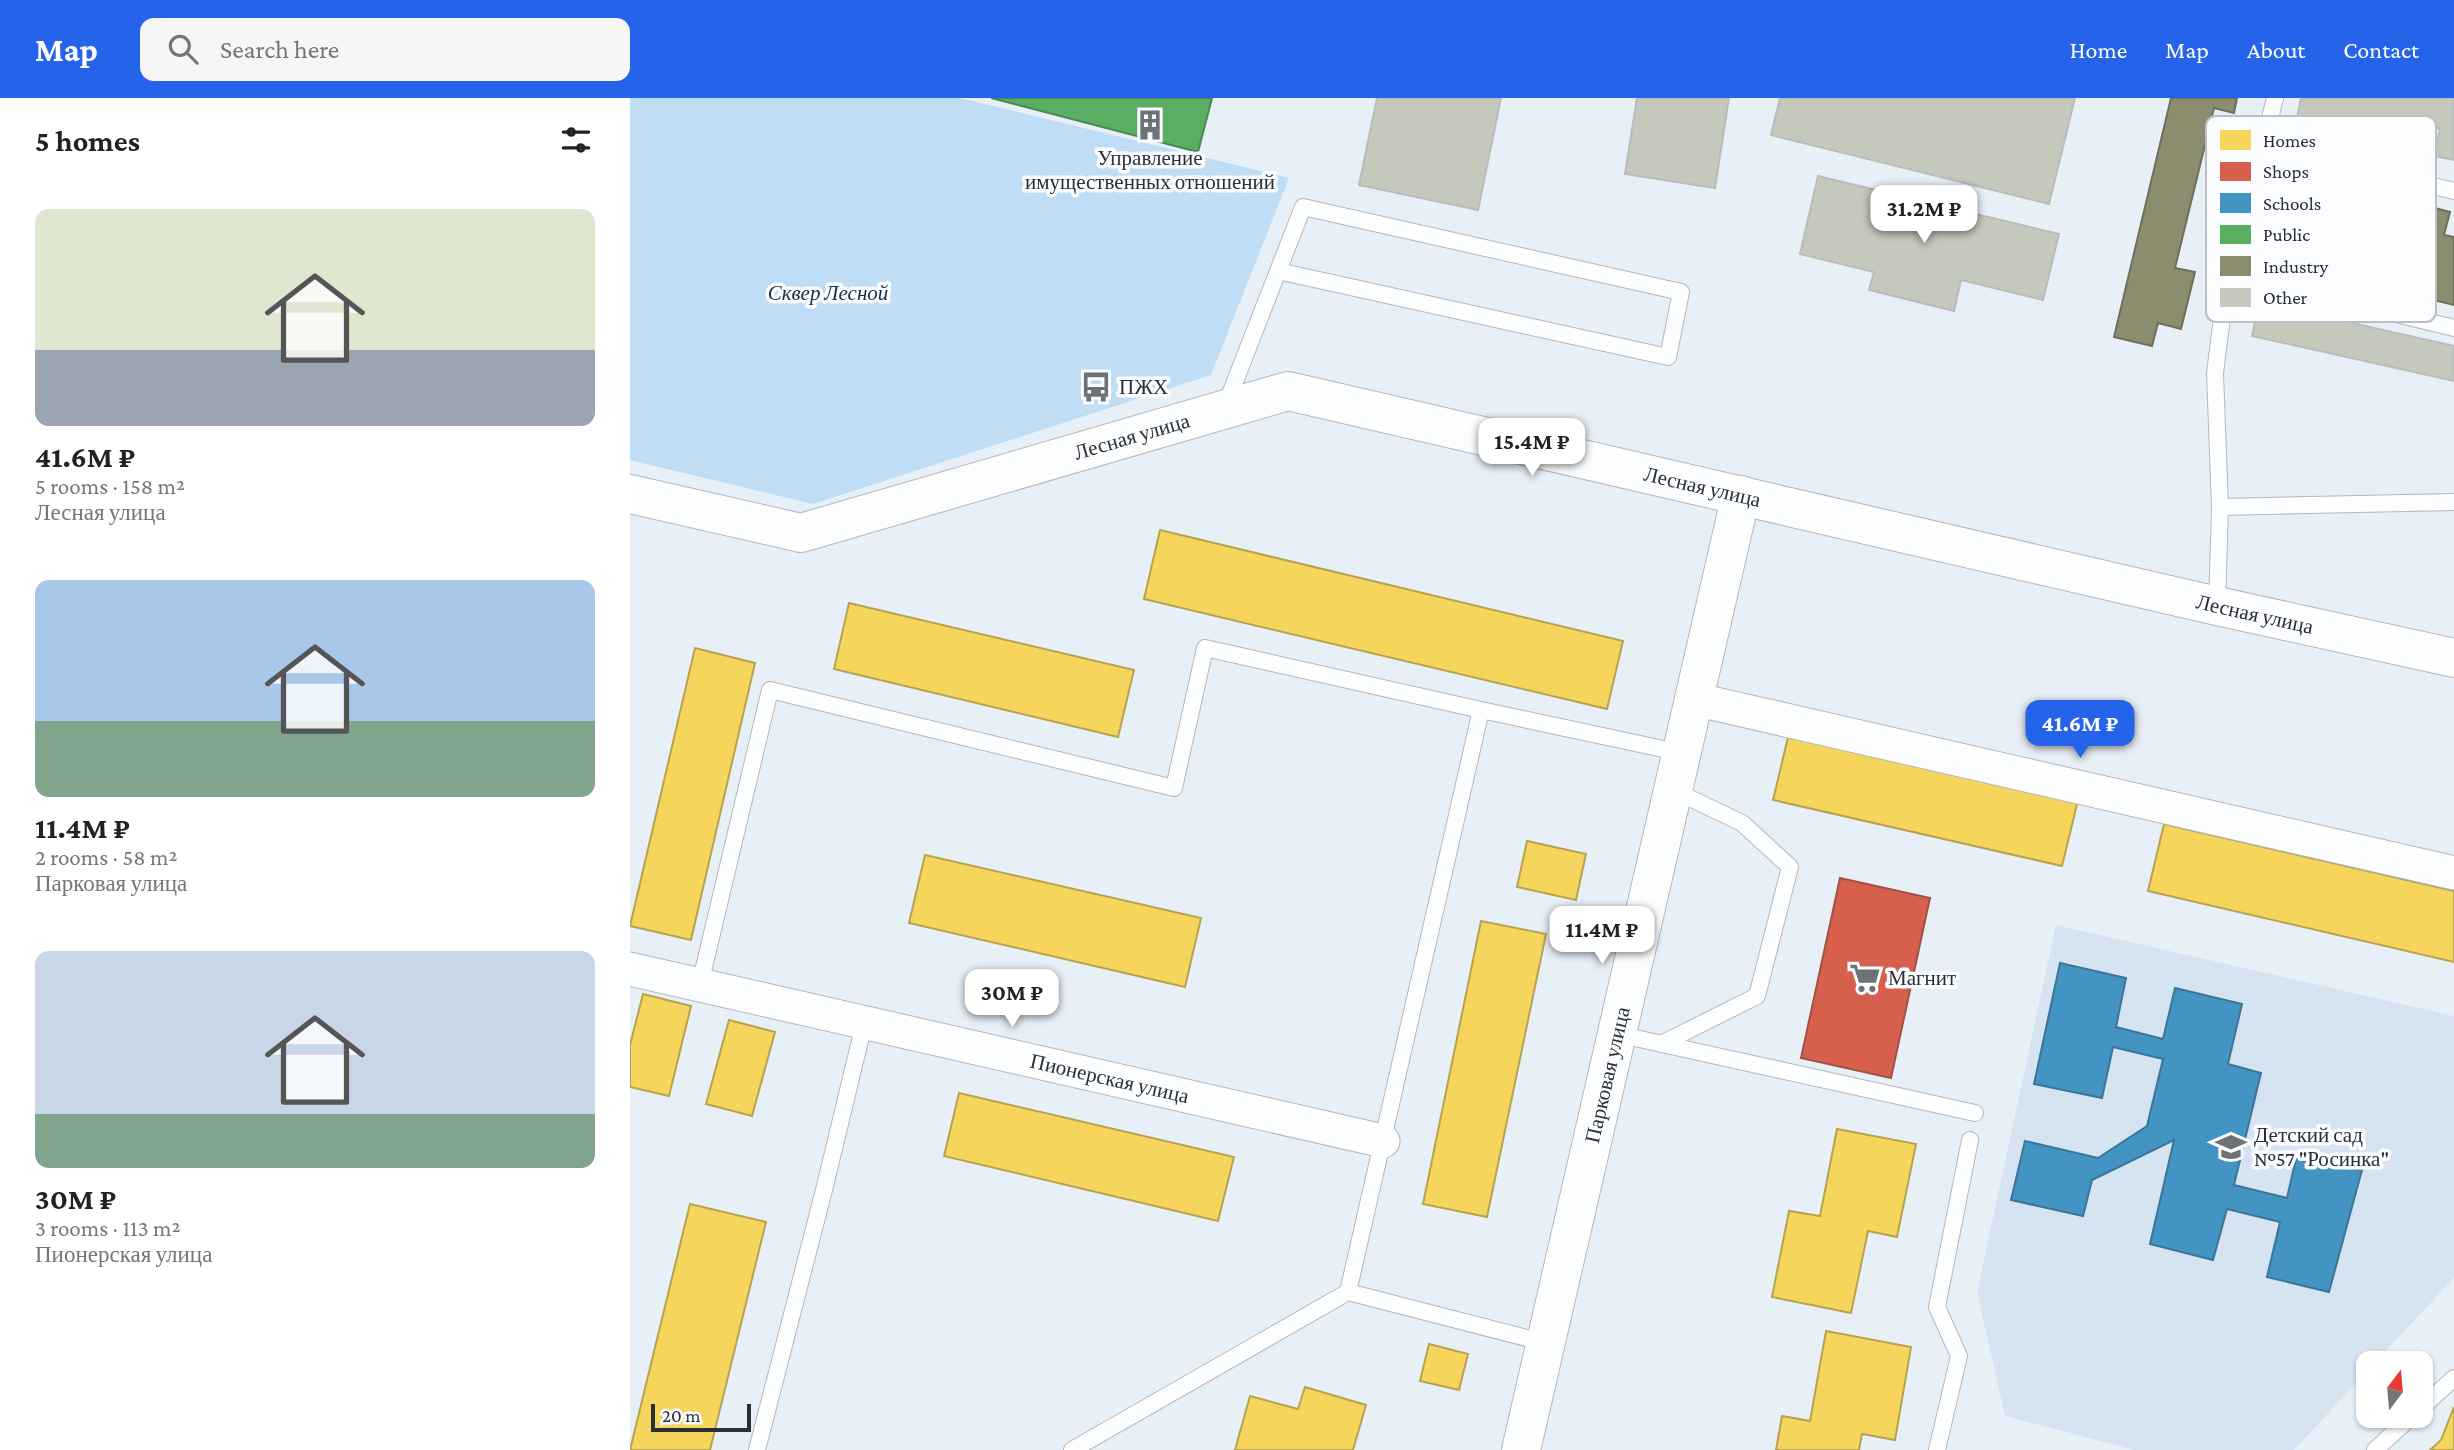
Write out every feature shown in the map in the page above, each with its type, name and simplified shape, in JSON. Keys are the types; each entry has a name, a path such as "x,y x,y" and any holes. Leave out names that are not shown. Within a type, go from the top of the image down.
{"main road":[{"name":"Лесная улица","path":"630,494 802,533 1288,391 2217,606 2454,658"},
{"name":"Парковая улица","path":"1521,1450 1741,495"}],"street":[{"path":"1694,699 2454,873"},
{"name":"Пионерская улица","path":"630,969 1383,1141"}],"lane":[{"path":"2270,116 2274,98"},
{"path":"2436,187 2454,191"},
{"path":"1224,410 1278,271 1303,207 1681,292 1668,357 1278,271"},
{"path":"2217,606 2220,508 2215,373 2221,322"},
{"path":"2429,322 2454,328"},
{"path":"2220,508 2454,502"},
{"path":"700,984 770,690 1174,788 1205,648 1682,753"},
{"path":"1349,1292 1481,710"},
{"path":"1661,1044 1757,996 1790,867 1742,823 1673,790"},
{"path":"757,1450 864,1024"},
{"path":"1617,1034 1975,1113"},
{"path":"1937,1450 1959,1356 1937,1307 1969,1140"},
{"path":"1072,1450 1349,1292 1546,1343"},
{"path":"2433,1397 2454,1378"},
{"path":"2375,1450 2399,1428"}],"shaded area":[{"name":"Детский сад №57 \"Росинка\"","path":"2056,925 2454,1016 2454,1278 2385,1351 2356,1351 2356,1383 2294,1450 2134,1450 2005,1416 1977,1292"}],"green space":[{"name":"Сквер Лесной","path":"630,98 960,98 1289,178 1211,375 813,504 630,460"}],"building: Homes":[{"path":"1160,530 1623,641 1607,709 1144,599"},
{"path":"849,603 1134,670 1118,737 834,669"},
{"path":"695,648 755,663 691,940 630,926"},
{"path":"1789,733 2078,800 2062,866 1773,800"},
{"path":"2164,824 2454,891 2454,962 2148,891"},
{"path":"1527,841 1586,854 1576,900 1517,887"},
{"path":"925,855 1201,918 1185,987 909,923"},
{"path":"1481,921 1546,934 1487,1217 1423,1204"},
{"path":"643,994 691,1006 669,1096 630,1087 630,1045"},
{"path":"729,1020 775,1032 752,1116 706,1104"},
{"path":"959,1093 1234,1157 1218,1221 944,1156"},
{"path":"1837,1129 1916,1144 1897,1237 1868,1231 1851,1313 1772,1297 1789,1211 1820,1216"},
{"path":"690,1204 766,1222 710,1450 630,1450"},
{"path":"1826,1331 1911,1347 1895,1440 1862,1434 1859,1450 1776,1450 1782,1416 1810,1421"},
{"path":"1429,1344 1468,1354 1459,1390 1420,1381"},
{"path":"1305,1387 1366,1405 1353,1450 1235,1450 1250,1396 1298,1409"},
{"path":"2454,1407 2454,1450 2430,1450 2441,1440"}],"building: Shops":[{"name":"Магнит","path":"1840,878 1930,898 1891,1078 1801,1058"}],"building: Schools":[{"path":"2060,963 2126,978 2116,1027 2163,1039 2175,988 2242,1004 2228,1064 2261,1073 2234,1185 2287,1198 2297,1154 2362,1170 2329,1292 2267,1277 2280,1222 2227,1209 2213,1260 2150,1244 2174,1140 2092,1180 2083,1216 2011,1200 2025,1141 2098,1158 2147,1126 2163,1059 2113,1047 2102,1098 2034,1084"}],"building: Public":[{"name":"Управление имущественных отношений","path":"991,98 1212,98 1198,152"}],"building: Industry":[{"path":"2171,98 2237,98 2234,113 2214,108 2212,116 2206,116 2206,141 2175,268 2195,272 2181,329 2158,323 2152,346 2114,337"},
{"path":"2436,208 2450,212 2444,235 2454,237 2454,305 2436,301"}],"building: Other":[{"path":"1377,98 1501,98 1478,210 1359,185"},
{"path":"1637,98 1729,98 1715,188 1625,174"},
{"path":"1780,98 2075,98 2049,204 1771,135"},
{"path":"2301,98 2454,98 2454,160 2436,156 2440,129 2436,128 2436,116 2297,116"},
{"path":"1818,176 2059,234 2043,300 1961,280 1954,311 1869,290 1874,272 1800,254"},
{"path":"2255,322 2348,322 2454,346 2454,381 2252,336"}],"place":[{"name":"Управление имущественных отношений","path":"1150,125"},
{"name":"ПЖХ","path":"1096,387"},
{"name":"Магнит","path":"1865,978"},
{"name":"Детский сад №57 \"Росинка\"","path":"2231,1147"}]}
